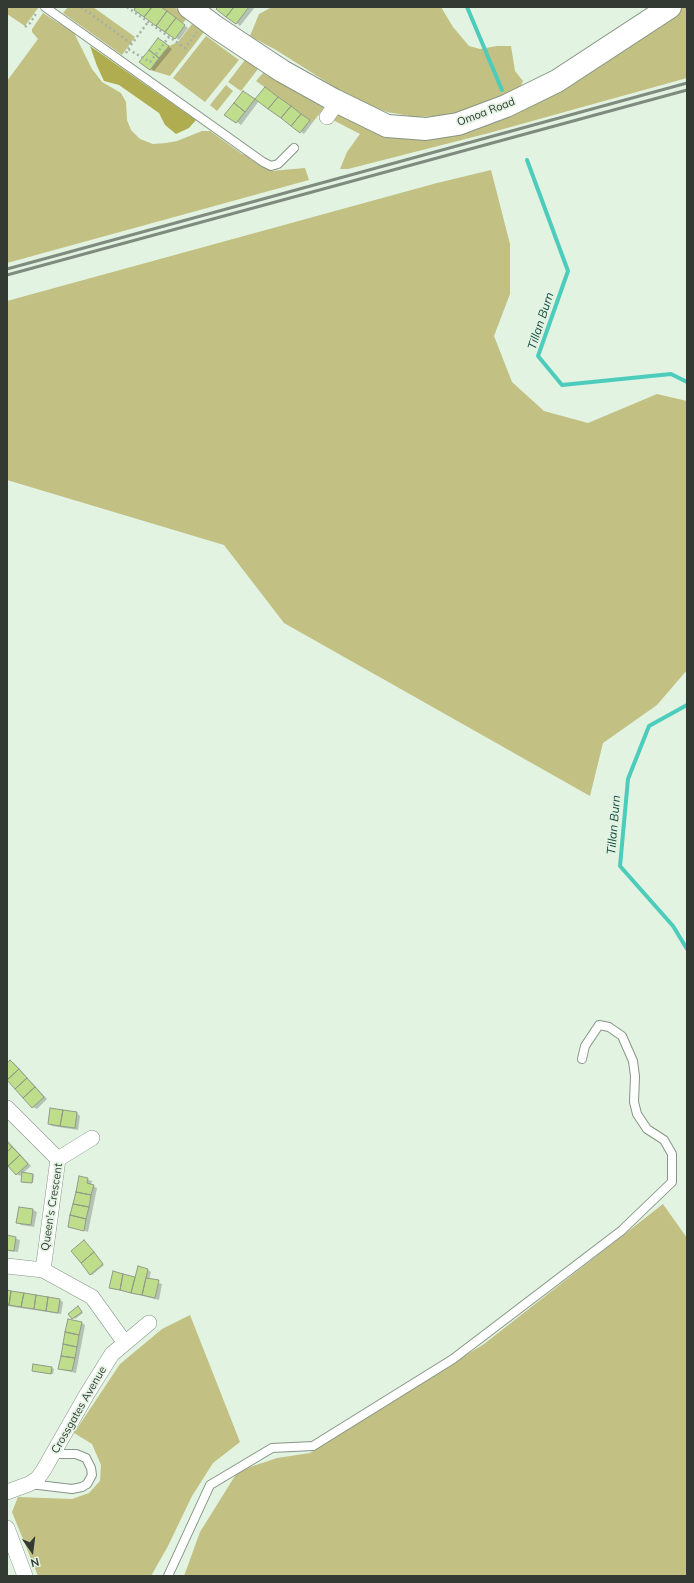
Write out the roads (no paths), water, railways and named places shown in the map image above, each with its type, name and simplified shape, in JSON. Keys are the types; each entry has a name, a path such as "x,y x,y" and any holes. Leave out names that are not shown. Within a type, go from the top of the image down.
{"main road":[{"name":"Omoa Road","path":"189,7 206,21 282,71 332,109 387,126 426,129 458,124 506,106 556,81 670,7"}],"street":[{"path":"7,1108 58,1160"},
{"name":"Queen's Crescent","path":"43,1270 58,1160 92,1138"},
{"path":"7,1266 43,1270 92,1298 125,1343"},
{"name":"Crossgates Avenue","path":"7,1492 29,1484 43,1472 87,1394 112,1354 149,1323"},
{"path":"7,1528 25,1576"}],"lane":[{"path":"45,7 263,162 271,166 278,164 294,148"},
{"path":"168,1576 210,1485 272,1448 313,1446 454,1360 620,1231 672,1182 672,1154 664,1140 647,1129 637,1114 634,1102 635,1076 633,1061 622,1036 609,1027 599,1025 585,1046 582,1059"},
{"path":"29,1484 72,1489 82,1487 87,1484 92,1475 91,1468 86,1458 76,1454 53,1454"}],"waterway":[{"name":"Tillan Burn","path":"467,7 502,90"},
{"name":"Tillan Burn","path":"527,160 568,271 538,356 562,385 671,374 687,382"},
{"name":"Tillan Burn","path":"687,705 649,726 628,779 620,866 673,926 687,949"}],"railway":[{"path":"7,269 687,83"},
{"path":"7,275 687,90"}]}
